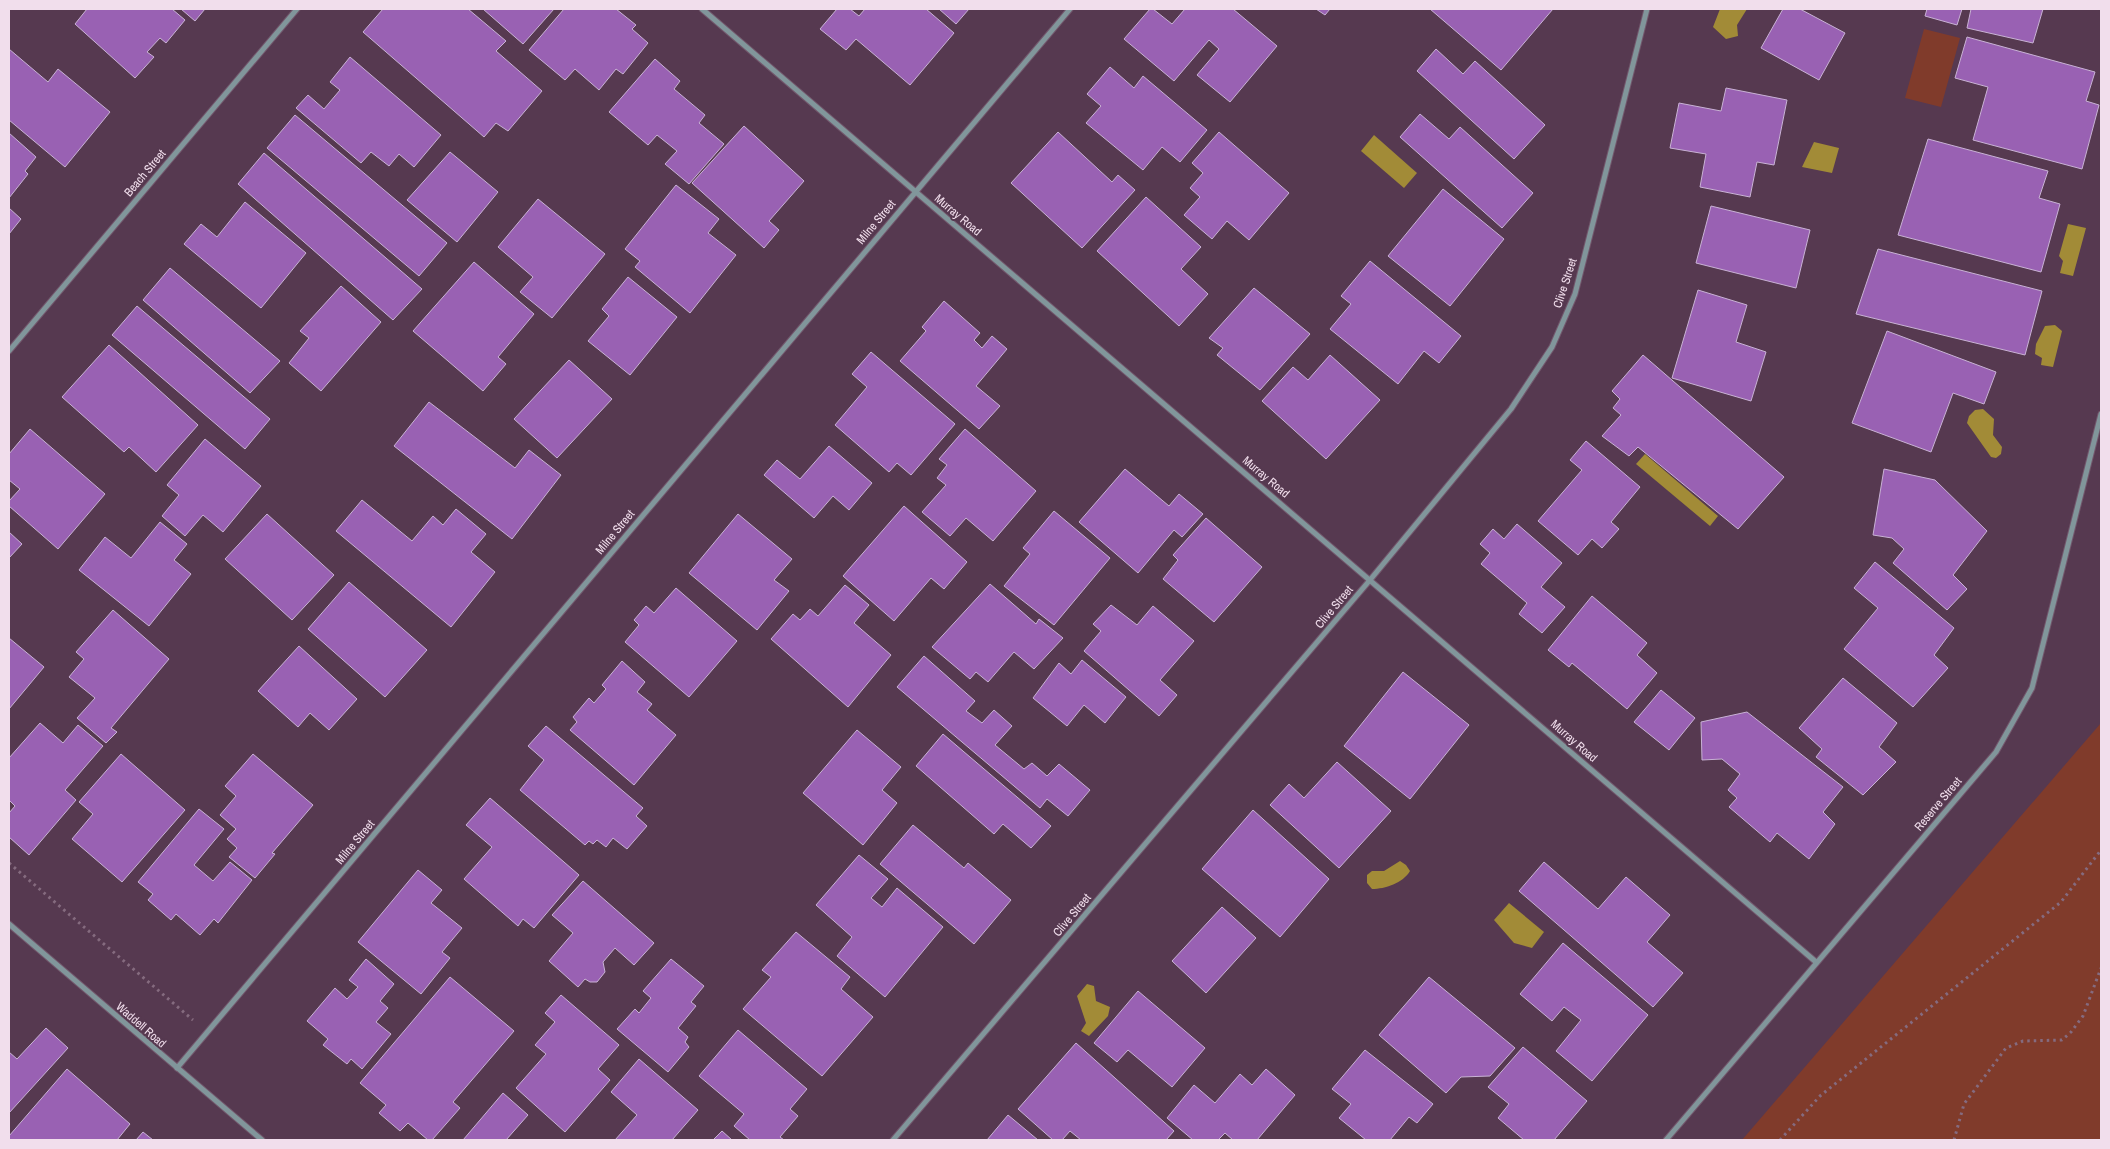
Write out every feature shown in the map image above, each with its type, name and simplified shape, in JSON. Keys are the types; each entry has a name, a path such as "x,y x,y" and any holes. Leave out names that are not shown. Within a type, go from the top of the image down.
{"street":[{"name":"Beach Street","path":"9,351 297,9"},
{"name":"Murray Road","path":"702,9 1816,962"},
{"name":"Milne Street","path":"176,1068 1070,9"},
{"name":"Clive Street","path":"894,1140 1370,580 1511,409 1552,347 1575,294 1647,9"},
{"name":"Reserve Street","path":"1666,1140 1996,752 2032,688 2101,414"},
{"name":"Waddell Road","path":"9,924 262,1140"}],"path":[{"path":"1780,1140 1820,1096 2061,902 2101,850"},
{"path":"9,863 208,1032"},
{"path":"1954,1140 1964,1104 2006,1048 2023,1041 2062,1040 2084,1016 2101,968"}],"shaded area":[{"path":"1720,9 1747,9 1737,25 1738,36 1726,39 1713,27"},
{"path":"1924,29 1960,38 1941,107 1905,98"},
{"path":"1374,135 1417,173 1404,188 1361,151"},
{"path":"1814,142 1839,148 1832,173 1802,167"},
{"path":"2068,224 2086,228 2073,276 2060,273 2063,261 2059,256"},
{"path":"2055,325 2062,331 2053,367 2041,365 2042,358 2035,354 2036,344 2045,326"},
{"path":"1983,409 1994,419 1993,435 2002,447 2001,454 1996,458 1991,457 1967,423 1969,416 1975,410"},
{"path":"1645,454 1718,516 1710,526 1636,464"},
{"path":"2101,723 2101,1140 1742,1140"},
{"path":"1400,861 1410,871 1403,879 1382,888 1372,889 1367,883 1367,875 1372,871 1384,871"},
{"path":"1509,903 1544,932 1532,948 1514,943 1494,920"},
{"path":"1087,984 1094,986 1096,1001 1110,1007 1108,1016 1089,1036 1081,1031 1086,1023 1077,996"}],"building":[{"path":"87,9 172,9 185,20 166,43 160,38 147,52 154,57 135,78 75,24"},
{"path":"181,9 205,9 195,21"},
{"path":"383,9 468,9 506,41 496,51 542,91 508,131 496,123 484,137 363,32"},
{"path":"483,9 554,9 523,44"},
{"path":"564,9 616,9 636,25 632,29 648,43 623,74 616,69 599,90 575,69 565,80 529,50"},
{"path":"837,9 850,9 859,16 865,9 926,9 954,33 910,85 856,39 846,50 820,29"},
{"path":"939,9 969,9 956,24"},
{"path":"1150,9 1153,9 1172,24 1185,9 1233,9 1277,46 1230,102 1197,75 1219,49 1209,40 1174,81 1124,39"},
{"path":"1316,9 1330,9 1325,15"},
{"path":"1430,9 1553,9 1501,70"},
{"path":"1783,9 1800,9 1845,33 1819,80 1761,48"},
{"path":"1927,9 1962,9 1957,25 1925,16"},
{"path":"1971,9 2043,9 2033,43 1967,28"},
{"path":"1967,37 2095,72 2086,101 2099,105 2082,169 1973,140 1988,87 1955,78"},
{"path":"9,49 48,82 58,69 110,112 65,167 9,120"},
{"path":"1436,49 1463,74 1475,61 1545,125 1514,159 1417,71"},
{"path":"350,57 441,135 414,167 399,154 389,166 371,152 361,163 296,108 308,95 324,109 340,90 330,82"},
{"path":"655,59 680,81 674,89 705,115 699,123 724,144 689,184 665,164 677,151 657,135 648,145 609,112"},
{"path":"1110,67 1134,88 1143,76 1207,130 1180,162 1162,147 1143,170 1086,123 1101,106 1087,94"},
{"path":"1726,88 1787,100 1774,165 1757,162 1750,197 1700,187 1706,154 1670,148 1679,103 1721,111"},
{"path":"1420,114 1449,139 1460,127 1533,193 1502,228 1400,137"},
{"path":"295,115 447,243 419,276 267,148"},
{"path":"744,126 804,181 769,221 779,230 764,248 692,183"},
{"path":"1058,132 1112,182 1118,175 1135,190 1082,248 1011,183"},
{"path":"1219,132 1289,193 1249,240 1227,221 1212,239 1184,215 1200,197 1190,188 1203,173 1192,163"},
{"path":"9,133 36,157 25,171 28,174 9,198"},
{"path":"1928,139 2048,171 2039,198 2060,204 2041,272 1898,235"},
{"path":"450,152 498,192 457,242 407,200"},
{"path":"264,153 422,289 393,320 238,184"},
{"path":"676,185 719,219 708,233 736,255 690,313 635,267 640,261 625,249"},
{"path":"1443,189 1504,239 1450,306 1388,256"},
{"path":"1146,197 1201,247 1181,269 1208,294 1179,326 1097,251"},
{"path":"538,199 605,254 552,318 520,292 533,277 498,247"},
{"path":"245,202 306,253 261,308 184,244 201,224 217,237"},
{"path":"1711,206 1810,230 1796,288 1696,263"},
{"path":"9,208 21,219 9,234"},
{"path":"1878,249 2042,291 2025,355 1856,314"},
{"path":"1370,261 1461,336 1439,363 1424,351 1398,384 1330,329 1351,304 1341,296"},
{"path":"474,262 534,314 498,357 506,364 483,391 413,331"},
{"path":"170,268 280,361 250,393 143,300"},
{"path":"628,277 677,317 630,375 588,341 609,316 602,309"},
{"path":"341,286 381,322 321,391 289,363 309,338 300,331"},
{"path":"1254,288 1310,334 1260,390 1217,355 1223,348 1209,338"},
{"path":"1698,290 1747,305 1736,342 1766,352 1751,401 1672,378"},
{"path":"944,301 980,333 974,340 982,348 992,336 1007,349 976,386 1000,406 979,429 900,361 926,331 922,327"},
{"path":"137,306 270,419 245,449 112,335"},
{"path":"1887,331 1996,372 1984,404 1953,393 1931,452 1852,423"},
{"path":"109,345 198,425 156,472 129,447 124,452 62,397"},
{"path":"871,352 955,424 911,475 897,463 889,472 835,425 867,387 852,374"},
{"path":"1330,355 1380,400 1326,459 1262,401 1293,367 1308,380"},
{"path":"1643,355 1784,477 1738,529 1638,447 1629,456 1602,436 1621,415 1613,408 1620,399 1612,391"},
{"path":"569,360 612,399 557,458 514,419"},
{"path":"429,402 515,468 529,450 561,475 512,539 394,446"},
{"path":"30,429 105,494 58,549 9,506 9,501 20,489 9,480 9,454"},
{"path":"965,429 1036,491 993,541 966,518 950,536 922,512 946,485 937,478 947,465 939,459"},
{"path":"205,439 261,486 223,532 203,515 185,536 162,516 179,495 167,485"},
{"path":"1586,441 1640,487 1611,522 1619,529 1602,548 1592,539 1578,555 1538,521 1582,470 1570,460"},
{"path":"829,446 872,483 849,510 833,496 814,518 764,475 777,460 800,479"},
{"path":"1125,469 1169,506 1179,494 1203,514 1182,537 1174,530 1138,573 1079,522"},
{"path":"1884,469 1935,480 1987,531 1953,575 1967,589 1947,610 1893,563 1904,549 1892,538 1873,535"},
{"path":"362,500 412,541 433,516 443,525 456,509 486,534 471,552 495,572 451,627 336,531"},
{"path":"904,506 967,562 944,589 931,578 894,621 843,576"},
{"path":"1054,511 1110,558 1054,625 1004,586 1030,554 1023,548"},
{"path":"267,514 334,575 292,620 225,559"},
{"path":"738,514 792,559 774,580 789,591 757,630 689,573"},
{"path":"1206,518 1262,567 1214,622 1163,579 1178,560 1173,555"},
{"path":"160,522 187,544 174,560 191,574 149,626 79,570 105,537 131,558"},
{"path":"1517,524 1562,563 1541,587 1565,607 1542,633 1519,614 1527,603 1481,564 1490,553 1480,544 1493,529 1504,539"},
{"path":"9,532 22,544 9,558"},
{"path":"1875,562 1954,628 1934,655 1948,668 1913,707 1844,649 1878,608 1854,588"},
{"path":"349,582 427,650 385,697 308,629"},
{"path":"990,584 1036,624 1039,619 1063,638 1034,669 1014,652 988,682 976,672 970,679 932,647"},
{"path":"845,585 869,605 854,623 891,655 848,707 771,639 793,614 800,620 810,609 818,616"},
{"path":"676,588 737,641 689,697 625,642 639,625 634,620 646,606 654,613"},
{"path":"1592,596 1647,643 1637,655 1657,673 1627,709 1572,663 1569,667 1548,650"},
{"path":"1111,605 1137,625 1153,606 1194,641 1160,680 1177,695 1159,716 1084,651 1101,631 1093,624"},
{"path":"113,610 169,659 111,728 117,732 106,743 77,718 95,698 69,677 84,659 76,652"},
{"path":"9,638 44,667 9,709"},
{"path":"299,646 357,699 329,730 310,713 298,727 258,691"},
{"path":"924,656 975,701 966,711 982,723 994,710 1012,726 995,745 1024,769 1032,763 1047,776 1059,764 1090,790 1068,816 1047,799 1040,808 897,687"},
{"path":"1082,660 1126,697 1105,723 1084,705 1067,726 1033,698 1059,663 1071,674"},
{"path":"622,661 645,682 637,692 652,704 647,710 676,735 634,785 570,730 577,722 573,717 589,698 594,703 606,689 602,685"},
{"path":"1403,672 1469,725 1410,799 1344,746"},
{"path":"1843,678 1897,723 1879,747 1896,762 1863,795 1816,757 1822,749 1799,728"},
{"path":"1661,690 1695,718 1669,750 1634,722"},
{"path":"1747,712 1843,787 1823,812 1835,824 1809,859 1777,833 1770,842 1729,807 1737,798 1728,790 1740,774 1722,759 1702,760 1701,722"},
{"path":"40,723 63,743 78,725 103,746 65,790 76,800 29,855 9,837 9,813 15,806 9,800 9,758"},
{"path":"546,726 643,808 636,816 647,826 627,849 613,838 606,847 597,840 593,844 589,841 585,845 520,790 544,760 528,746"},
{"path":"857,730 901,767 882,790 897,803 863,845 803,793"},
{"path":"943,734 1051,826 1031,848 1003,824 994,834 916,766"},
{"path":"121,754 185,810 122,882 72,839 93,814 79,802"},
{"path":"253,754 313,805 272,853 275,854 255,878 229,857 237,848 227,839 236,829 220,815 236,796 225,786"},
{"path":"1337,762 1391,811 1339,868 1270,805 1289,784 1304,798"},
{"path":"490,798 579,875 534,928 523,919 518,926 464,879 492,847 466,825"},
{"path":"199,809 224,829 194,865 213,881 230,862 252,880 218,923 214,919 200,935 176,914 171,920 148,900 153,894 138,882"},
{"path":"1253,810 1329,879 1280,937 1202,869"},
{"path":"913,825 964,868 968,863 1011,900 974,944 880,864"},
{"path":"859,855 888,879 871,898 882,907 897,888 943,927 885,997 837,956 852,937 816,905"},
{"path":"1544,862 1598,909 1626,877 1670,915 1647,942 1683,973 1653,1007 1519,891"},
{"path":"418,870 442,890 431,903 462,928 442,952 450,958 421,994 358,942"},
{"path":"583,881 654,943 634,965 615,948 603,962 605,972 597,982 590,982 585,979 578,987 549,961 573,933 552,915"},
{"path":"1222,907 1256,938 1206,993 1172,961"},
{"path":"796,932 850,977 841,989 873,1017 822,1076 743,1009 771,977 762,970"},
{"path":"1563,943 1648,1015 1592,1081 1556,1051 1581,1020 1564,1007 1552,1021 1520,994"},
{"path":"366,959 394,984 380,1001 388,1008 376,1022 391,1034 362,1069 351,1059 347,1064 323,1045 328,1039 307,1021 335,988 347,999 358,987 349,980"},
{"path":"671,959 704,986 691,1002 696,1006 678,1028 688,1037 685,1042 689,1047 668,1072 617,1029 635,1009 639,1013 651,998 643,991"},
{"path":"450,977 514,1031 453,1102 460,1108 432,1140 428,1140 408,1123 400,1131 379,1113 386,1105 360,1083"},
{"path":"1429,977 1515,1048 1490,1076 1461,1077 1446,1093 1379,1035"},
{"path":"1138,991 1205,1048 1172,1087 1128,1050 1117,1062 1094,1043"},
{"path":"561,995 619,1045 598,1069 610,1080 565,1132 516,1088 546,1054 535,1045 555,1022 545,1013"},
{"path":"46,1028 68,1048 9,1113 9,1052 17,1059"},
{"path":"738,1030 807,1089 790,1109 798,1116 780,1137 784,1140 750,1140 734,1126 744,1114 699,1076"},
{"path":"1076,1043 1174,1131 1166,1140 1081,1140 1070,1131 1062,1140 1053,1140 1018,1109"},
{"path":"1523,1047 1587,1101 1554,1140 1524,1140 1498,1118 1509,1104 1488,1087"},
{"path":"1365,1050 1433,1104 1417,1123 1409,1117 1390,1140 1366,1140 1339,1118 1351,1104 1332,1089"},
{"path":"639,1059 698,1110 672,1140 615,1140 637,1115 611,1092"},
{"path":"67,1069 130,1124 117,1140 9,1140 9,1136"},
{"path":"1266,1069 1295,1095 1257,1140 1233,1140 1225,1133 1218,1140 1193,1140 1167,1118 1194,1085 1215,1103 1240,1074 1252,1085"},
{"path":"503,1093 528,1115 506,1140 463,1140"},
{"path":"1008,1115 1038,1140 987,1140"},
{"path":"722,1131 732,1140 713,1140"},
{"path":"143,1132 153,1140 136,1140"}]}
